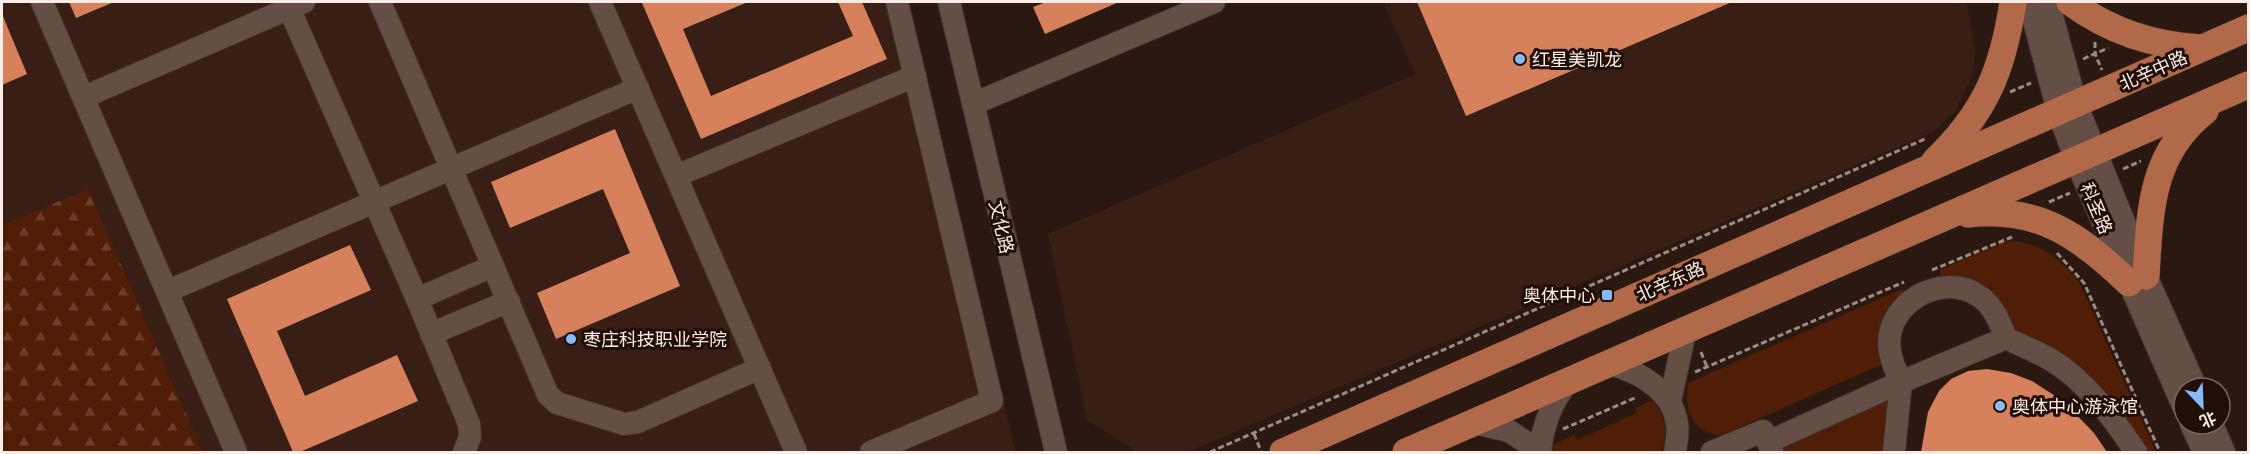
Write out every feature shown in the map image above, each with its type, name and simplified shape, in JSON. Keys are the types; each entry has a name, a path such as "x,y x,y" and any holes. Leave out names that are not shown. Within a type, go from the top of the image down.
{"main road":[{"path":"1926,169 1950,146 1984,98 2007,46 2013,2"},
{"path":"2070,2 2104,24 2127,35 2177,47 2202,48"},
{"name":"北辛中路","path":"2067,107 2248,28"},
{"path":"1406,453 2248,85"},
{"path":"1949,216 1991,211 2026,215 2054,225 2138,279 2155,186 2164,158 2178,135 2224,96"},
{"name":"北辛东路","path":"1283,453 2067,107"}],"street":[{"path":"42,2 236,453"},
{"path":"380,2 548,395 557,403 624,424 638,422 760,368"},
{"path":"600,2 796,453"},
{"path":"871,453 992,401 897,2"},
{"name":"文化路","path":"949,2 1056,453"},
{"path":"973,104 1214,2"},
{"name":"科圣路","path":"2029,2 2086,156 2138,279 2173,376"},
{"name":"科圣路","path":"2048,2 2067,107"},
{"path":"84,97 297,5 375,203 469,424 470,436 464,453"},
{"path":"676,176 915,76"},
{"path":"168,291 638,88"},
{"path":"417,299 493,266"},
{"name":"科圣路","path":"2138,279 2190,376"},
{"path":"1893,453 1901,382 1889,350 1890,335 1896,318 1908,303 1921,294 1941,287 1961,288 1979,296 1998,319 2006,338 2050,359 2086,388 2115,420 2136,453"},
{"path":"431,334 509,301"},
{"path":"1675,453 1678,425 1667,390 1685,332"},
{"path":"1678,425 1700,444 1716,451 1763,431 1770,447 1901,382 2006,338"},
{"path":"1610,364 1626,368 1667,390"},
{"path":"1475,423 1509,431 1541,447 1554,399 1567,383"},
{"path":"2196,436 2204,453"},
{"path":"2217,436 2224,453"}],"path":[{"path":"1210,453 1931,136"},
{"path":"1923,273 1999,241 2021,237"},
{"path":"2055,252 2084,283 2160,453"},
{"path":"1541,447 1912,278"},
{"path":"1254,434 1262,453"}],"shaded area":[{"name":"枣庄科技职业学院","path":"2,2 906,2 1016,452 203,452 88,189 2,225"},
{"path":"1383,2 1967,2 1975,51 1973,74 1955,112 1933,132 1188,452 1137,452 1087,420 1048,234 1415,74"}],"green space":[{"path":"88,189 203,452 2,452 2,225"},
{"path":"2014,241 2034,246 2051,254 2079,282 2156,452 2146,452 2072,363 2050,346 2015,331 1999,299 1985,285 1967,278 1942,277 1939,270 2002,243"},
{"path":"1902,289 1906,296 1885,363 1722,435 1704,431 1692,419 1687,402 1688,383"},
{"path":"1892,398 1885,452 1784,452 1781,445"},
{"path":"1653,400 1664,425 1665,438 1661,452 1555,452 1552,445 1574,435 1577,440 1637,413 1635,408"}],"building":[{"path":"69,2 114,2 76,18"},
{"path":"748,2 683,29 711,96 853,36 838,2 862,2 887,59 701,139 642,3"},
{"path":"1046,2 1119,2 1045,34 1033,7"},
{"name":"红星美凯龙","path":"1417,2 1732,2 1466,116"},
{"path":"2,14 27,74 2,85"},
{"path":"615,129 680,286 556,339 537,293 630,253 603,189 510,228 491,182"},
{"path":"350,245 371,290 277,331 305,396 397,355 418,401 300,452 293,452 227,299"},
{"name":"奥体中心游泳馆","path":"1987,369 2011,373 2032,381 2063,401 2094,433 2107,452 1921,452 1928,412 1939,391 1951,379 1968,371"}],"place":[{"name":"红星美凯龙","path":"1520,59"},
{"name":"奥体中心","path":"1607,295"},
{"name":"枣庄科技职业学院","path":"571,339"},
{"name":"奥体中心游泳馆","path":"2000,406"}]}
